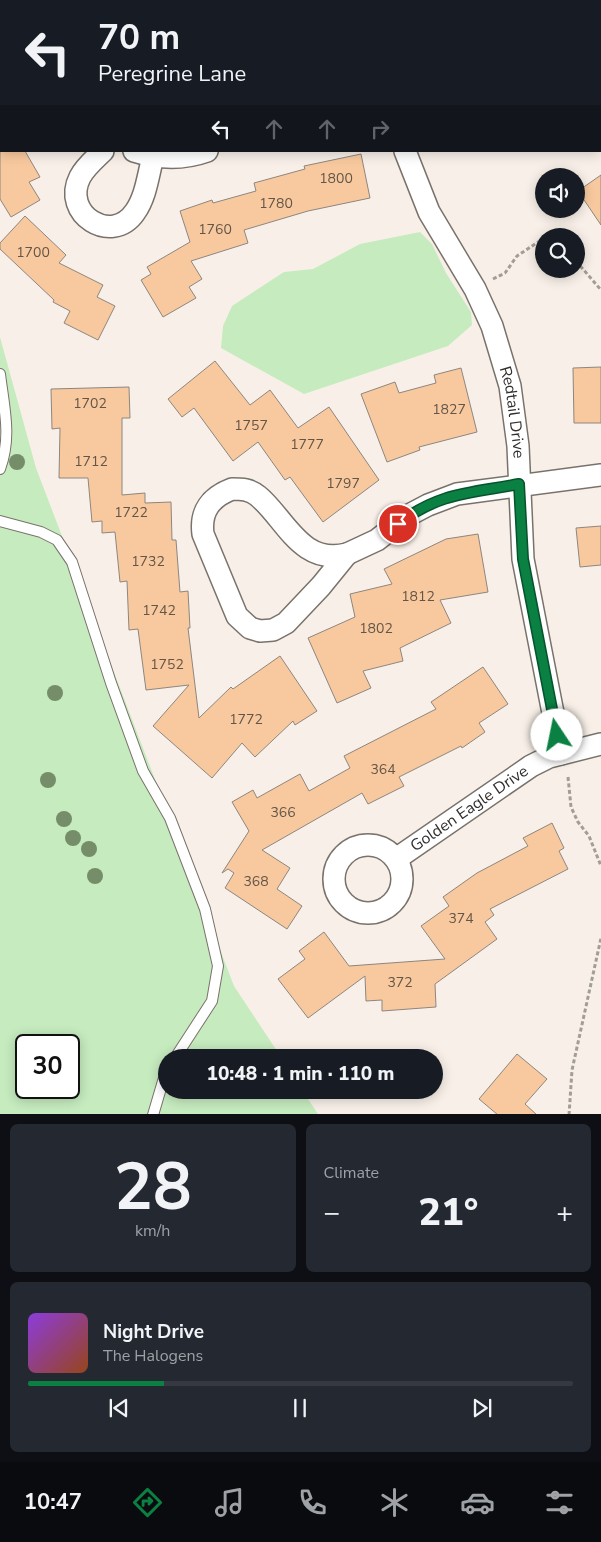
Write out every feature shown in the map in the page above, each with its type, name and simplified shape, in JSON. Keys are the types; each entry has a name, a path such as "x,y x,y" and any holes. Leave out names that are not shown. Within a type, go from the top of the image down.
{"street":[{"path":"102,152 80,177 76,189 79,210 88,220 99,226 112,227 124,223 141,204 144,154 173,158 202,152"},
{"name":"Redtail Drive","path":"405,152 429,212 475,289 492,326 510,386 518,446 523,559 561,754"},
{"path":"347,554 321,586 286,623 273,630 260,631 250,628 237,616 203,534 204,514 210,501 220,493 232,489 245,489 257,495 294,539 326,555 347,554 377,540 409,515 428,505 457,494 519,484 601,475"},
{"name":"Golden Eagle Drive","path":"396,858 531,766 561,754 601,744"}],"lane":[{"path":"0,374 6,426 6,450 0,469"},
{"path":"0,521 41,532 57,540 72,562 110,683 143,771 170,818 205,909 218,966 212,1001 181,1049"},
{"path":"153,1114 158,1097"}],"path":[{"path":"488,281 506,273 517,256 535,244"},
{"path":"585,271 601,290"},
{"path":"568,776 571,807 578,822 589,836 601,866"},
{"path":"569,1114 572,1070 601,938"}],"green space":[{"path":"420,232 432,244 446,273 471,312 472,325 448,346 304,394 221,348 223,326 232,306 284,272 313,269 360,244"},
{"path":"0,337 36,468 234,986 276,1049 158,1049 158,1099 308,1099 318,1114 0,1114"}],"building":[{"path":"0,152 26,152 40,177 29,182 40,200 11,217 0,199"},
{"path":"361,154 370,198 308,211 244,230 248,243 191,261 202,279 189,287 196,298 163,317 141,280 151,274 147,267 190,242 180,211 212,200 213,203 256,191 254,183 305,169 304,166"},
{"path":"601,175 601,225 585,201 585,186"},
{"path":"25,216 66,255 59,263 103,285 97,297 115,306 98,340 64,323 70,311 53,302 54,300 0,249 0,243"},
{"path":"215,361 250,405 270,390 298,428 329,407 379,480 323,522 290,477 285,480 258,442 233,461 194,408 182,417 168,399"},
{"path":"601,367 601,423 574,423 573,368"},
{"path":"461,368 477,432 419,447 420,450 387,462 361,394 395,382 399,393 436,383 434,375"},
{"path":"129,387 130,418 122,418 122,495 145,493 145,503 171,502 172,540 176,540 180,592 188,591 190,628 188,628 199,718 231,687 233,689 280,656 317,711 295,725 293,721 255,757 242,743 212,778 153,726 189,685 146,690 138,629 129,630 127,581 120,582 115,532 102,533 102,521 92,522 88,478 59,478 60,428 52,429 51,389"},
{"path":"601,526 601,565 580,567 576,528"},
{"path":"478,534 488,592 440,600 451,623 400,648 403,661 363,671 371,688 337,703 308,638 355,617 350,594 392,584 384,569 446,539"},
{"path":"483,667 508,704 479,723 485,732 462,748 461,746 399,777 404,786 368,804 362,793 262,850 290,868 277,889 302,906 287,929 225,888 234,873 228,869 222,873 249,831 232,802 253,790 257,798 300,774 309,791 350,768 344,756 436,709 431,702"},
{"path":"552,823 564,848 559,851 568,869 490,909 494,915 485,922 497,939 435,984 436,1007 382,1011 382,1000 366,1001 365,976 308,1018 278,979 305,959 299,951 324,932 349,966 445,959 421,926 449,906 443,897 477,873 528,846 523,838"},
{"path":"517,1054 547,1079 525,1104 536,1114 497,1114 479,1099"}],"route":[{"path":"398,524 409,515 428,505 457,494 519,484 523,559 557,735"}]}
